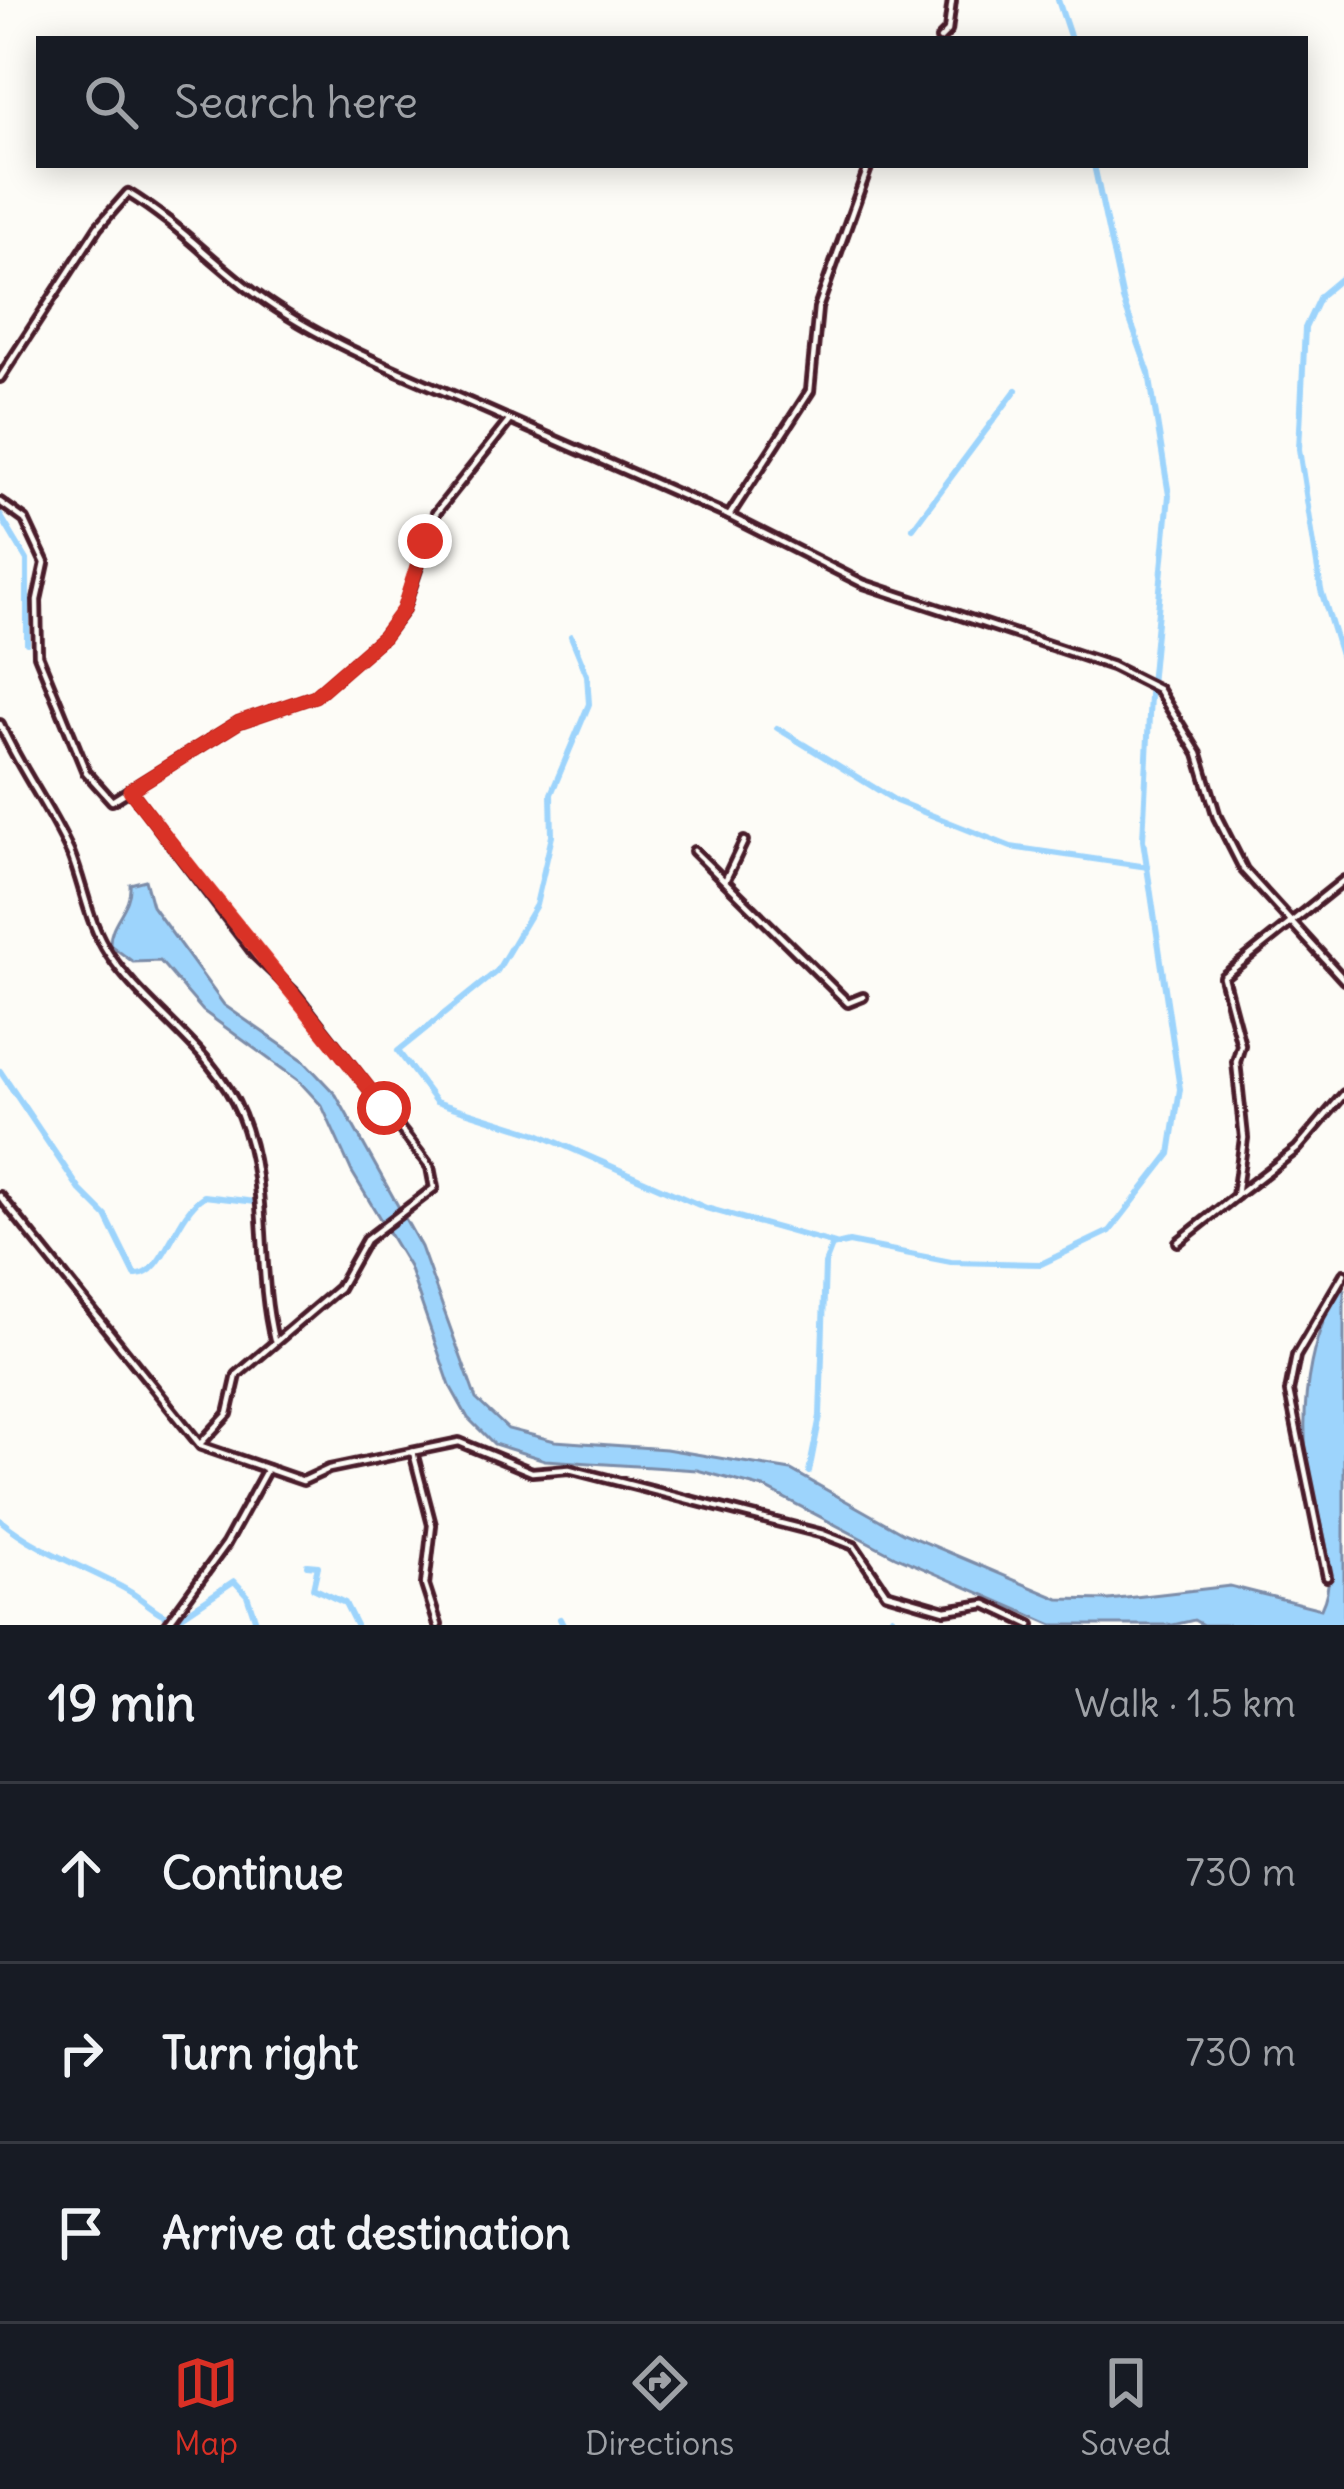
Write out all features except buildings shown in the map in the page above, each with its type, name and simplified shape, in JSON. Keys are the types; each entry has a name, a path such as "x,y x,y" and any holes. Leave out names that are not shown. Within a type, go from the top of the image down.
{"street":[{"path":"943,36 952,0"},
{"path":"729,516 809,391 818,308 868,168"},
{"path":"0,378 98,227 128,193 172,220 244,286 304,321 729,516 864,584 1112,666 1158,688 1198,754 1217,817 1244,870 1289,925 1344,980"},
{"path":"0,502 25,520 45,562 37,600 38,655 73,745 104,798 112,801 239,722 315,696 383,637 403,610 436,513 510,419"},
{"path":"0,724 70,854 88,914 109,954 220,1076 243,1118 260,1202 266,1303 274,1340"},
{"path":"130,790 256,956 294,992 430,1167 434,1191 372,1234 339,1288 274,1340 232,1382 228,1414 200,1444"},
{"path":"725,881 743,842"},
{"path":"694,851 848,1003 863,998"},
{"path":"1236,1196 1244,1138 1236,1062 1241,1045 1223,977 1344,880"},
{"path":"1178,1242 1297,1149 1344,1094"},
{"path":"0,1196 200,1444 304,1481 329,1469 467,1443 532,1472 568,1468 710,1501 854,1546 874,1582 895,1597 945,1610 986,1604 1031,1625"},
{"path":"1327,1577 1289,1392 1296,1356 1344,1274"},
{"path":"413,1452 432,1526 425,1585 438,1625"},
{"path":"167,1625 226,1544 267,1469"}],"water":[{"path":"145,880 152,906 224,1005 303,1060 336,1095 421,1247 476,1399 508,1429 555,1441 666,1449 791,1470 903,1533 1059,1599 1109,1600 1230,1586 1321,1609 1329,1572 1306,1453 1305,1408 1317,1341 1344,1282 1344,1625 1203,1625 1194,1620 1173,1625 1053,1625 895,1556 767,1489 697,1470 545,1460 494,1444 468,1418 450,1386 409,1267 352,1172 322,1106 299,1081 203,1011 160,961 133,962 110,945 130,884"}],"waterway":[{"path":"1058,0 1070,36"},
{"path":"809,1472 820,1416 825,1264 832,1246 849,1242 951,1262 1041,1264 1110,1231 1170,1154 1180,1089 1143,840 1150,695 1169,495 1149,373 1123,300 1095,168"},
{"path":"1344,276 1320,296 1305,328 1299,449 1321,590 1344,665"},
{"path":"913,528 1016,390"},
{"path":"0,515 27,560 27,643"},
{"path":"571,636 587,675 589,704 551,794 552,836 536,905 497,971 398,1051 436,1102 538,1134 706,1208 835,1244"},
{"path":"777,728 896,801 1011,847 1148,867"},
{"path":"0,1071 80,1190 106,1216 135,1275 154,1267 204,1196 256,1202"},
{"path":"0,1520 176,1620 234,1581 247,1595 257,1625"},
{"path":"307,1565 318,1566 313,1588 345,1603 356,1625"},
{"path":"887,1625 892,1617"},
{"path":"560,1619 563,1625"}],"route":[{"path":"384,1108 294,992 256,956 130,790 239,722 315,696 383,637 403,610 425,541"}]}
